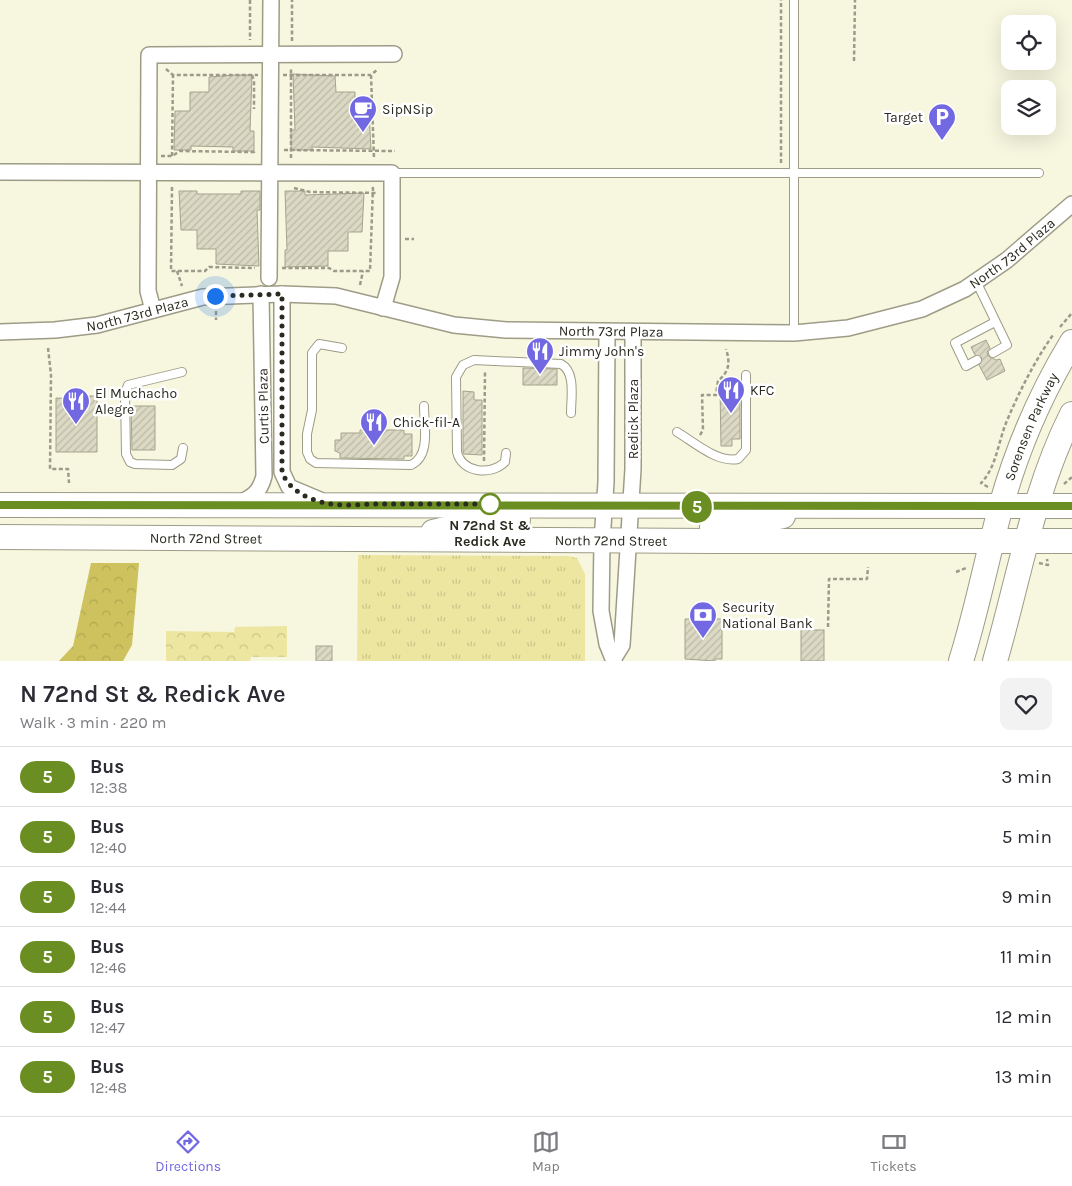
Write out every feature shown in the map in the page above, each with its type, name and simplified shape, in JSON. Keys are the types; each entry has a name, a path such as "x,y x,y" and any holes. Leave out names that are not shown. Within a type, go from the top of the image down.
{"main road":[{"name":"Sorensen Parkway","path":"961,661 1001,506 1034,416 1072,342"},
{"path":"995,661 1037,506 1051,462 1072,414"},
{"path":"0,523 86,521 168,504"},
{"name":"North 72nd Street","path":"0,505 331,504 629,525 992,540 1072,541"},
{"name":"North 72nd Street","path":"629,525 824,507 1072,506"},
{"name":"North 72nd Street","path":"0,537 400,540 603,523"},
{"path":"603,523 611,533 629,525"}],"street":[{"path":"264,273 270,171 271,0"},
{"path":"153,310 148,291 149,55 394,54"},
{"path":"0,172 270,171 392,173 392,277 383,308"},
{"name":"North 73rd Plaza","path":"0,332 74,328 203,297 261,294 336,296 428,319 479,327 607,332 794,333 848,328 898,317 945,299 976,282 1007,260 1072,204"},
{"name":"Curtis Plaza","path":"236,504 256,494 261,487 264,476 261,294"},
{"name":"Curtis Plaza","path":"282,294 282,472 290,487 307,496 331,504"},
{"name":"Redick Plaza","path":"607,332 607,468 603,523 601,611 607,644 614,659"},
{"name":"Redick Plaza","path":"614,659 622,645 633,469 633,332"}],"lane":[{"path":"794,0 794,333"},
{"path":"392,173 1039,173"},
{"path":"976,282 1007,345 993,353"},
{"path":"977,360 966,366 955,343 995,322"},
{"path":"342,348 319,344 312,353 312,410 307,452 310,459 316,463 411,465 418,462 424,451 424,406"},
{"path":"506,453 505,462 493,470 467,468 459,461 457,452 456,377 463,364 485,360 555,362 565,366 571,376 571,414"},
{"path":"182,372 128,385 125,394 126,454 130,462 135,464 172,465 181,459 183,448"},
{"path":"677,432 726,460 738,459 742,455 746,442 746,375"}],"path":[{"path":"250,0 250,74 173,75 172,156 180,150 254,152 254,145"},
{"path":"292,0 291,150 395,152"},
{"path":"781,0 781,174"},
{"path":"854,61 855,0"},
{"path":"252,74 254,81 254,114"},
{"path":"291,74 371,75 374,151"},
{"path":"172,188 170,271 205,271 209,267 264,273"},
{"path":"282,268 329,268 334,271 370,271 373,193 310,192 291,188"},
{"path":"177,271 182,286"},
{"path":"360,285 363,271"},
{"path":"48,348 51,375 50,468 68,469 68,483"},
{"path":"695,443 703,430 702,395 716,395 718,381 725,375 729,367 726,348"},
{"path":"484,470 485,360"},
{"path":"828,627 829,579 867,579 868,567"}],"green space":[{"path":"358,555 568,556 577,558 585,574 585,661 357,661"},
{"path":"91,563 139,563 132,645 123,661 59,661 73,646"},
{"path":"287,626 287,657 251,657 250,661 166,661 166,631 234,632 235,627"}],"building":[{"path":"293,74 335,76 336,92 355,92 355,111 369,111 371,149 312,147 312,150 291,150 291,130 295,130"},
{"path":"252,75 250,131 254,131 254,151 233,151 233,147 191,146 191,150 174,150 175,111 190,111 190,92 209,92 209,77"},
{"path":"179,191 197,191 197,194 241,194 241,191 260,191 260,210 257,210 259,266 216,264 216,249 197,249 197,230 181,230"},
{"path":"285,191 305,191 305,195 364,193 362,232 348,232 348,251 328,251 328,266 285,267 285,250 287,250"},
{"path":"986,340 990,348 987,352 988,356 996,360 1000,359 1005,371 987,380 979,365 982,358 975,355 971,347"},
{"name":"Jimmy John's","path":"523,368 557,369 557,385 523,385"},
{"name":"KFC","path":"720,388 740,388 740,439 732,439 732,446 721,446"},
{"path":"463,391 474,392 474,400 482,400 482,455 464,454 463,451"},
{"name":"El Muchacho Alegre","path":"84,396 97,396 97,452 56,452 56,398 84,399"},
{"path":"131,406 155,406 155,450 132,450"},
{"name":"Chick-fil-A","path":"360,430 404,430 404,434 412,434 412,456 404,456 404,459 340,458 340,453 335,451 335,440 341,440 341,433 360,433"},
{"name":"Security National Bank","path":"685,619 722,619 722,659 715,659 715,661 685,659"},
{"path":"801,630 824,630 824,661 801,661"},
{"path":"316,646 332,646 332,661 316,661"}],"bus line":[{"name":"5","path":"0,505 1072,506"}],"place":[{"name":"SipNSip","path":"363,133"},
{"name":"Target","path":"942,141"},
{"name":"Jimmy John's","path":"540,375"},
{"name":"KFC","path":"731,414"},
{"name":"El Muchacho Alegre","path":"76,425"},
{"name":"Chick-fil-A","path":"374,446"},
{"name":"N 72nd St & Redick Ave","path":"490,504"},
{"name":"Security National Bank","path":"703,639"}],"route":[{"path":"215,296 282,294 282,472 284,480 290,487 307,496 331,504 349,504 367,504 385,504 403,504 421,504 440,504 458,504 476,504 494,504 490,504"}]}
